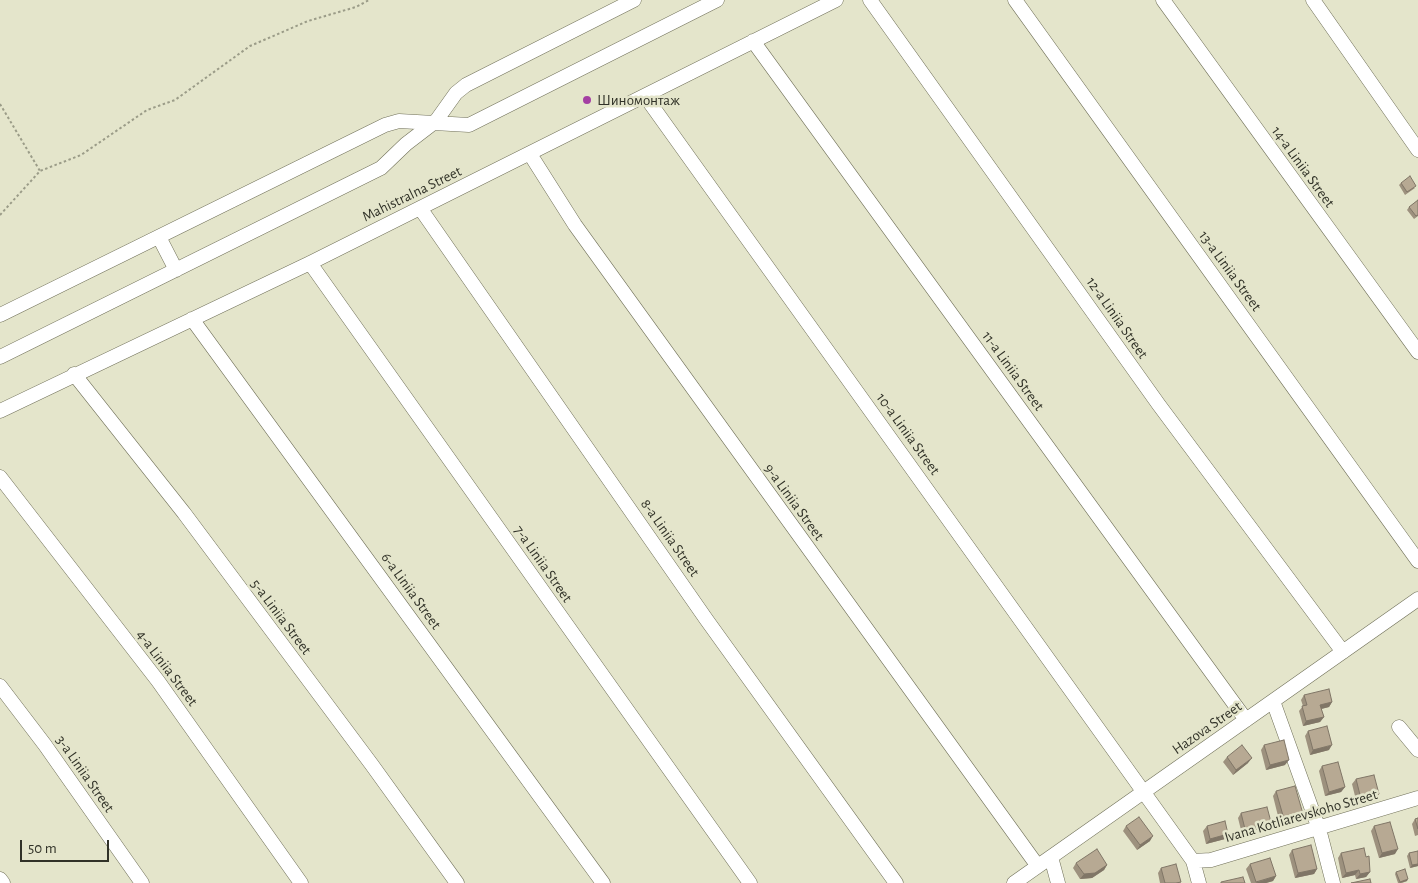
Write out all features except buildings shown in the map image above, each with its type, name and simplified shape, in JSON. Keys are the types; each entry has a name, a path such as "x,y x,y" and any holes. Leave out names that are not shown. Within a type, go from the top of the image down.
{"street":[{"path":"0,357 381,168 406,144 436,121 456,93 466,85 634,0"},
{"path":"0,315 385,125 399,121 436,121 469,125 717,0"},
{"name":"Mahistralna Street","path":"0,410 310,263 836,0"},
{"name":"12-a Liniia Street","path":"870,0 1159,405 1343,652"},
{"name":"13-a Liniia Street","path":"1015,0 1418,561"},
{"name":"14-a Liniia Street","path":"1163,0 1418,352"},
{"path":"1313,0 1418,150"},
{"name":"11-a Liniia Street","path":"753,41 1246,720"},
{"name":"10-a Liniia Street","path":"646,96 1193,860"},
{"name":"9-a Liniia Street","path":"530,154 581,233 1037,865"},
{"name":"8-a Liniia Street","path":"420,208 700,611 896,883"},
{"path":"159,237 176,270"},
{"name":"7-a Liniia Street","path":"310,263 750,883"},
{"name":"6-a Liniia Street","path":"192,319 603,883"},
{"name":"5-a Liniia Street","path":"74,374 184,514 372,765 457,883"},
{"name":"4-a Liniia Street","path":"0,477 158,681 301,883"},
{"name":"Hazova Street","path":"1014,883 1418,599"},
{"name":"3-a Liniia Street","path":"0,686 45,745 142,883"},
{"path":"1273,701 1319,829 1333,883"},
{"path":"1399,727 1418,750"},
{"name":"Ivana Kotliarevskoho Street","path":"1193,860 1212,860 1418,798"},
{"path":"1051,858 1058,883"},
{"path":"1193,860 1199,883"}],"path":[{"path":"0,214 40,171 81,155 147,110 175,100 250,46 308,21 356,7 369,0"},
{"path":"0,104 40,171"}],"place":[{"name":"Шиномонтаж","path":"587,100"}]}
